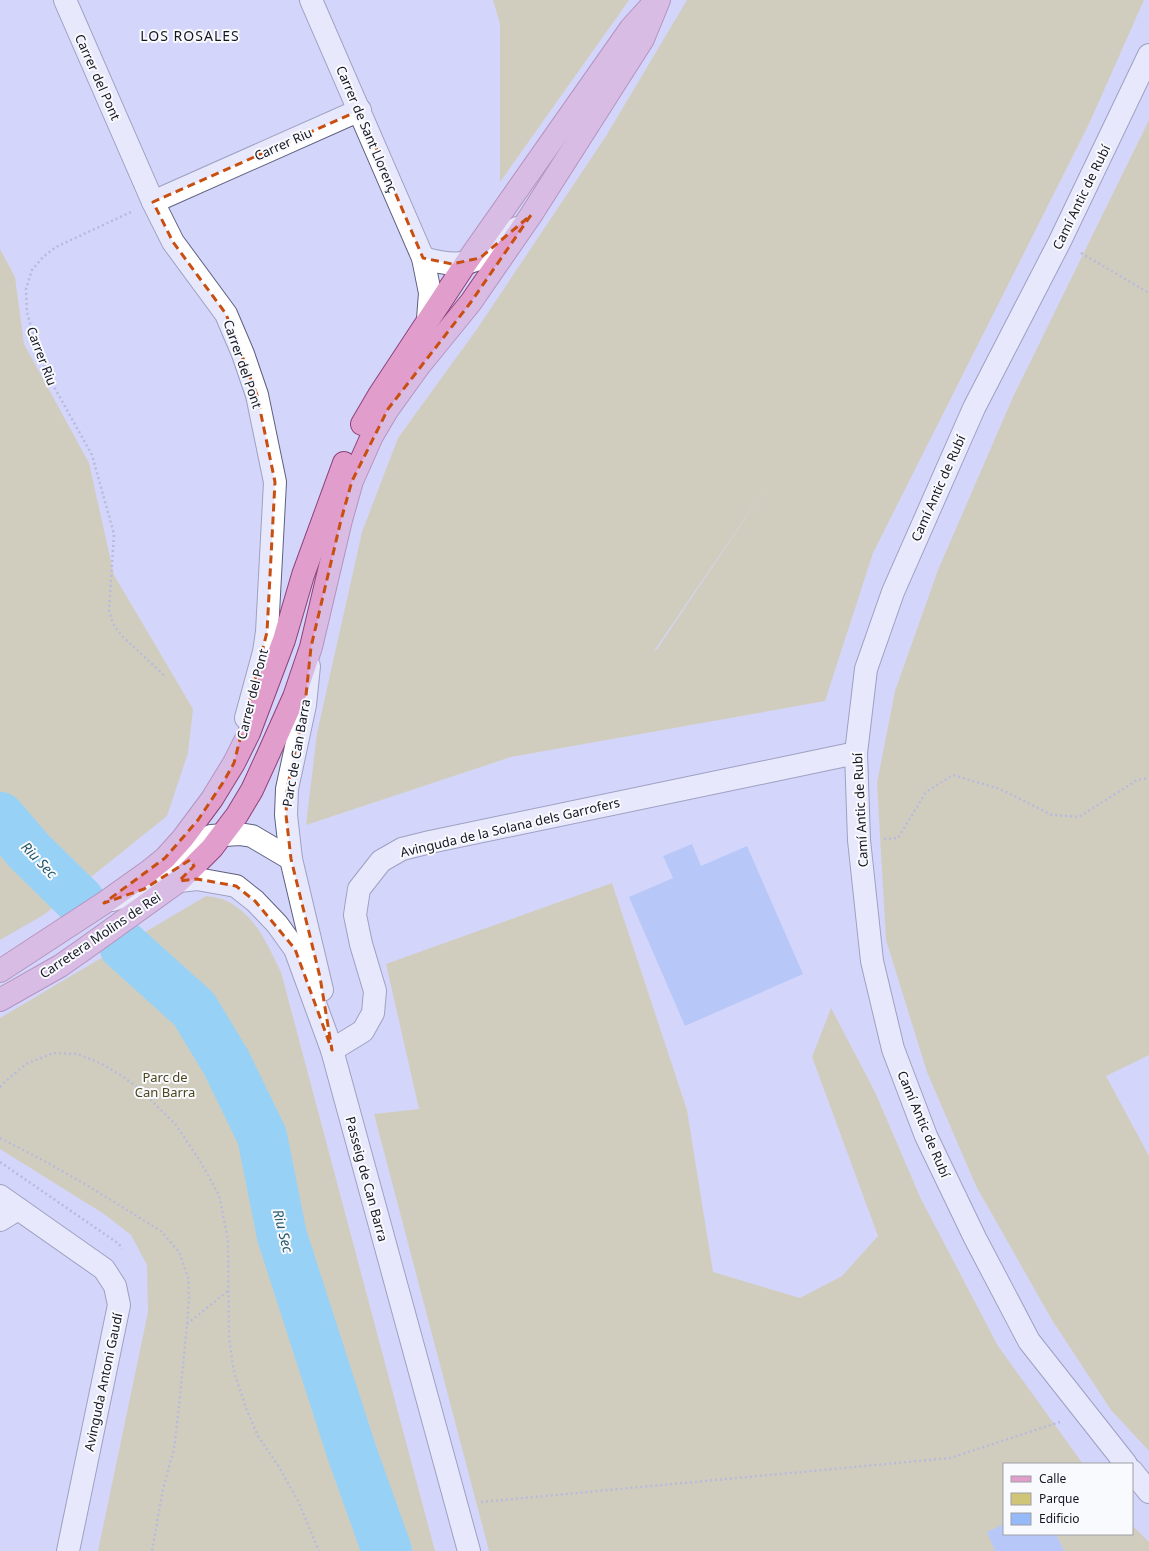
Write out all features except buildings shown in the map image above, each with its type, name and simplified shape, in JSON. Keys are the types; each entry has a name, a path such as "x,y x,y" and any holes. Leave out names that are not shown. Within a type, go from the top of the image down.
{"main road":[{"name":"Carretera Molins de Rei","path":"0,1000 77,954 179,881 221,836 237,815 252,790 294,697 311,647 341,520 352,481 372,436 388,409 419,366 471,302 531,215 643,39 657,0"},
{"path":"0,971 104,903 149,871 170,853 198,820 224,781 249,733 281,647 303,575 323,518 349,452 378,395 428,319 631,28 657,0"}],"street":[{"name":"Carrer del Pont","path":"65,0 153,202 173,242 226,314 243,354 257,395 275,482 267,632 264,652 234,763"},
{"name":"Carrer de Sant Llorenç","path":"312,0 423,258 430,293 428,319"},
{"name":"Camí Antic de Rubí","path":"1125,1463 1085,1414 1029,1341 975,1238 926,1136 893,1049 872,961 859,840 856,753 866,668 893,592 974,408 1060,241 1149,55"},
{"name":"Carrer Riu","path":"153,202 360,110"},
{"path":"423,258 442,263 466,264 490,253 531,215"},
{"name":"Parc de Can Barra","path":"311,647 305,705 287,789 286,815 291,859 320,977 332,1050"},
{"name":"Avinguda de la Solana dels Garrofers","path":"332,1050 363,1031 372,1013 375,991 361,944 355,915 359,889 381,861 402,849 856,753"},
{"path":"104,903 144,889 173,871 200,841 211,836 239,834 252,836 291,859"},
{"name":"Passeig de Can Barra","path":"179,881 197,879 236,886 255,901 276,924 295,949 332,1050 469,1551"},
{"name":"Avinguda Antoni Gaudí","path":"0,1196 9,1214 104,1269 115,1286 119,1305 68,1551"},
{"path":"1133,1472 1149,1492"}],"path":[{"name":"Carrer Riu","path":"153,202 56,247 43,257 32,270 26,289 27,312 36,346 52,383 92,454 114,534 109,610 113,624 122,636 166,678"},
{"path":"1060,241 1149,293"},
{"path":"859,840 898,838 926,792 953,775 1000,789 1052,815 1079,817 1137,780 1149,778"},
{"path":"0,1087 26,1064 53,1052 78,1054 102,1064 122,1076 141,1090 176,1125 200,1161 219,1195 228,1240 230,1290 229,1338 234,1372 246,1408 258,1436 279,1467 298,1501 319,1551"},
{"path":"0,1138 50,1164 161,1231 179,1252 188,1277 189,1298 187,1324 174,1448 164,1489 152,1551"},
{"path":"187,1324 230,1290"},
{"path":"456,1504 950,1458 1085,1414"}],"highlighted area":[{"path":"360,110 423,258 452,264 480,258 531,215 471,302 388,409 352,481 341,520 311,647 305,705 287,789 286,815 291,859 320,977 332,1050 295,949 255,901 236,886 197,879 179,881 194,866 190,860 144,889 104,903 165,858 198,820 224,781 234,763 267,632 275,482 257,395 226,314 173,242 153,202"}],"green space":[{"path":"493,0 629,0 500,182 500,24"},
{"path":"687,0 1144,0 1089,124 873,553 825,701 511,757 306,825 317,733 362,532 398,438 477,329 606,136","holes":["767,486 657,649 654,651"]},
{"path":"1149,120 1149,1055 1106,1076 1149,1156 1149,1451 1111,1410 1052,1320 976,1186 927,1072 886,940 877,783 895,691 938,570 1013,397"},
{"path":"0,249 15,277 24,344 89,463 114,575 193,709 188,753 167,816 45,914 0,940"},
{"path":"612,883 687,1110 713,1272 800,1298 842,1276 878,1236 812,1057 831,1008 875,1092 921,1199 998,1346 1082,1463 1003,1463 1003,1535 1133,1535 1133,1526 1149,1542 1149,1551 489,1551 374,1114 419,1109 386,964"},
{"name":"Parc de Can Barra","path":"206,896 220,898 227,901 237,907 254,923 266,941 281,972 435,1551 98,1551 148,1312 147,1265 131,1235 104,1214 0,1149 0,1018"}],"waterway":[{"name":"Riu Sec","path":"0,817 29,851 80,901"},
{"name":"Riu Sec","path":"124,946 194,1009 226,1062 262,1136 282,1236 352,1453 387,1551"}],"district":[{"name":"LOS ROSALES","path":"190,36"}]}
